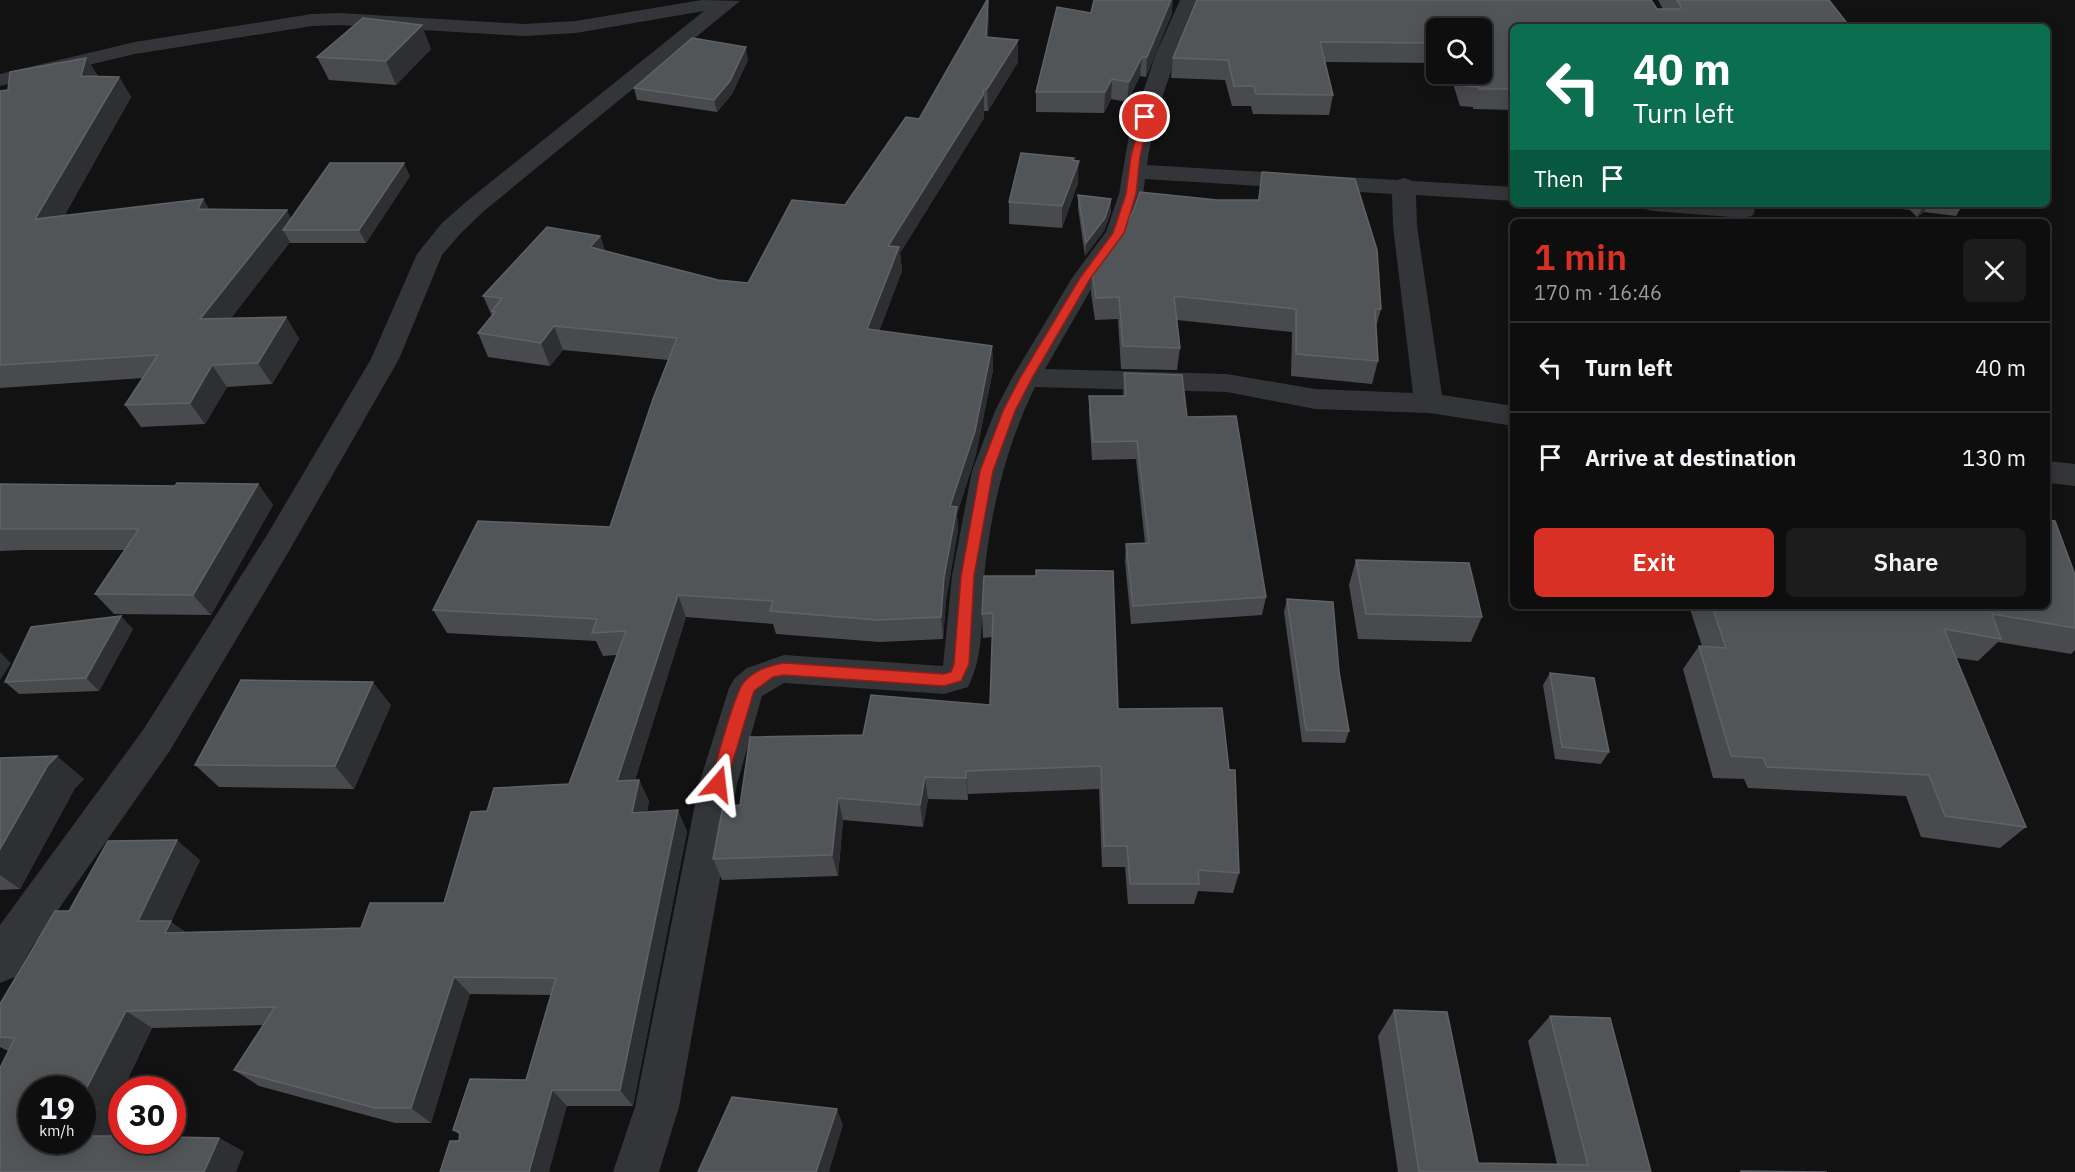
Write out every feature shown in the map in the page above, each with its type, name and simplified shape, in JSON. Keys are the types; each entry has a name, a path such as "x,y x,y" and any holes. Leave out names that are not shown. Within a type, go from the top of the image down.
{"street":[{"path":"0,80 135,48 312,20 534,29 576,27 731,1"},
{"path":"0,963 18,933 156,741 272,553 385,359 430,254 438,243 474,207 602,101 731,1"},
{"path":"636,1172 657,1107 718,784 747,688 770,671 784,669 944,680 956,677 962,664 968,576 987,471 1009,411 1026,378 1085,278 1118,233 1131,194 1140,135 1182,4"},
{"path":"1135,171 1510,194"},
{"path":"1404,186 1405,226 1429,403"},
{"path":"1686,207 1742,212"},
{"path":"1026,378 1217,383 1253,386 1314,399 1429,403 1510,415"},
{"path":"2050,472 2075,475"}],"building":[{"path":"988,0 986,37 1018,40 987,89 984,89 983,95 888,246 899,247 867,329 992,346 975,431 950,506 957,507 944,577 941,617 877,620 770,611 773,601 678,595 617,781 639,780 632,813 678,810 620,1090 552,1090 529,1172 440,1172 450,1141 459,1141 460,1132 453,1130 470,1079 526,1080 556,978 454,977 411,1108 375,1108 234,1070 275,1007 126,1011 93,1076 18,1076 18,1154 96,1154 96,1136 108,1136 108,1154 186,1154 186,1137 219,1138 204,1172 0,1172 0,1068 15,1038 0,1037 0,1004 55,911 69,911 108,841 177,840 138,921 171,921 165,933 361,928 370,903 444,903 471,812 487,811 494,788 569,784 626,631 592,633 597,619 433,610 478,521 610,527 653,399 677,338 554,326 541,343 478,333 495,312 492,311 502,298 483,296 547,227 600,236 590,247 718,280 748,283 792,200 845,205 906,117 919,119"},
{"path":"1094,0 1171,0 1147,57 1142,57 1129,82 1112,79 1105,92 1036,92 1057,7 1091,13"},
{"path":"1197,0 1651,0 1657,9 1680,9 1681,6 1677,0 1829,0 1848,24 1510,24 1510,89 1479,89 1479,87 1466,86 1465,84 1492,84 1492,18 1426,18 1426,43 1320,42 1333,95 1256,94 1254,86 1234,86 1228,60 1173,58"},
{"path":"363,18 422,25 386,61 317,57"},
{"path":"692,38 746,47 730,81 714,100 634,88"},
{"path":"86,58 81,76 119,77 35,219 203,199 198,209 287,210 200,319 286,317 258,363 212,365 190,403 125,405 158,355 0,365 0,91 8,90 10,72"},
{"path":"1021,153 1074,158 1072,160 1079,161 1062,206 1009,202"},
{"path":"330,163 404,163 359,230 283,230"},
{"path":"1262,172 1355,179 1377,250 1381,309 1375,309 1378,361 1296,354 1296,309 1174,296 1180,348 1123,346 1119,297 1096,298 1092,271 1133,212 1140,192 1217,200 1259,200"},
{"path":"1078,195 1111,199 1105,218 1086,243"},
{"path":"1124,373 1182,375 1187,417 1236,416 1266,597 1133,606 1126,544 1149,543 1137,441 1093,442 1089,396 1126,396"},
{"path":"177,483 258,484 193,595 95,594 139,529 0,529 0,484 175,486"},
{"path":"2050,520 2055,521 2075,575 2075,628 1992,614 2001,639 1944,629 2026,827 1945,816 1929,775 1767,767 1763,758 1731,756 1699,646 1726,648 1713,609 2050,609"},
{"path":"1356,560 1469,563 1482,617 1366,614"},
{"path":"1036,570 1113,571 1118,709 1222,708 1229,770 1235,770 1239,873 1198,870 1199,884 1130,884 1127,846 1104,846 1101,766 966,771 966,778 925,777 920,805 838,798 832,855 713,859 723,806 740,805 750,737 863,735 871,695 990,705 993,613 982,614 984,576 1036,576"},
{"path":"1287,599 1333,602 1339,672 1349,731 1306,730"},
{"path":"121,616 86,678 5,682 31,627"},
{"path":"1550,673 1594,678 1609,752 1562,747"},
{"path":"241,680 373,682 335,766 195,765"},
{"path":"57,756 48,765 0,849 0,758"},
{"path":"1394,1010 1447,1012 1478,1163 1588,1165 1550,1016 1610,1018 1651,1172 1419,1172"},
{"path":"732,1097 837,1109 816,1172 698,1172"},
{"path":"1741,1171 1827,1172 1741,1172"}],"route":[{"path":"718,784 747,688 770,671 784,669 944,680 956,677 962,664 968,576 987,471 1009,411 1026,378 1085,278 1118,233 1131,194 1136,156 1145,117"}]}
